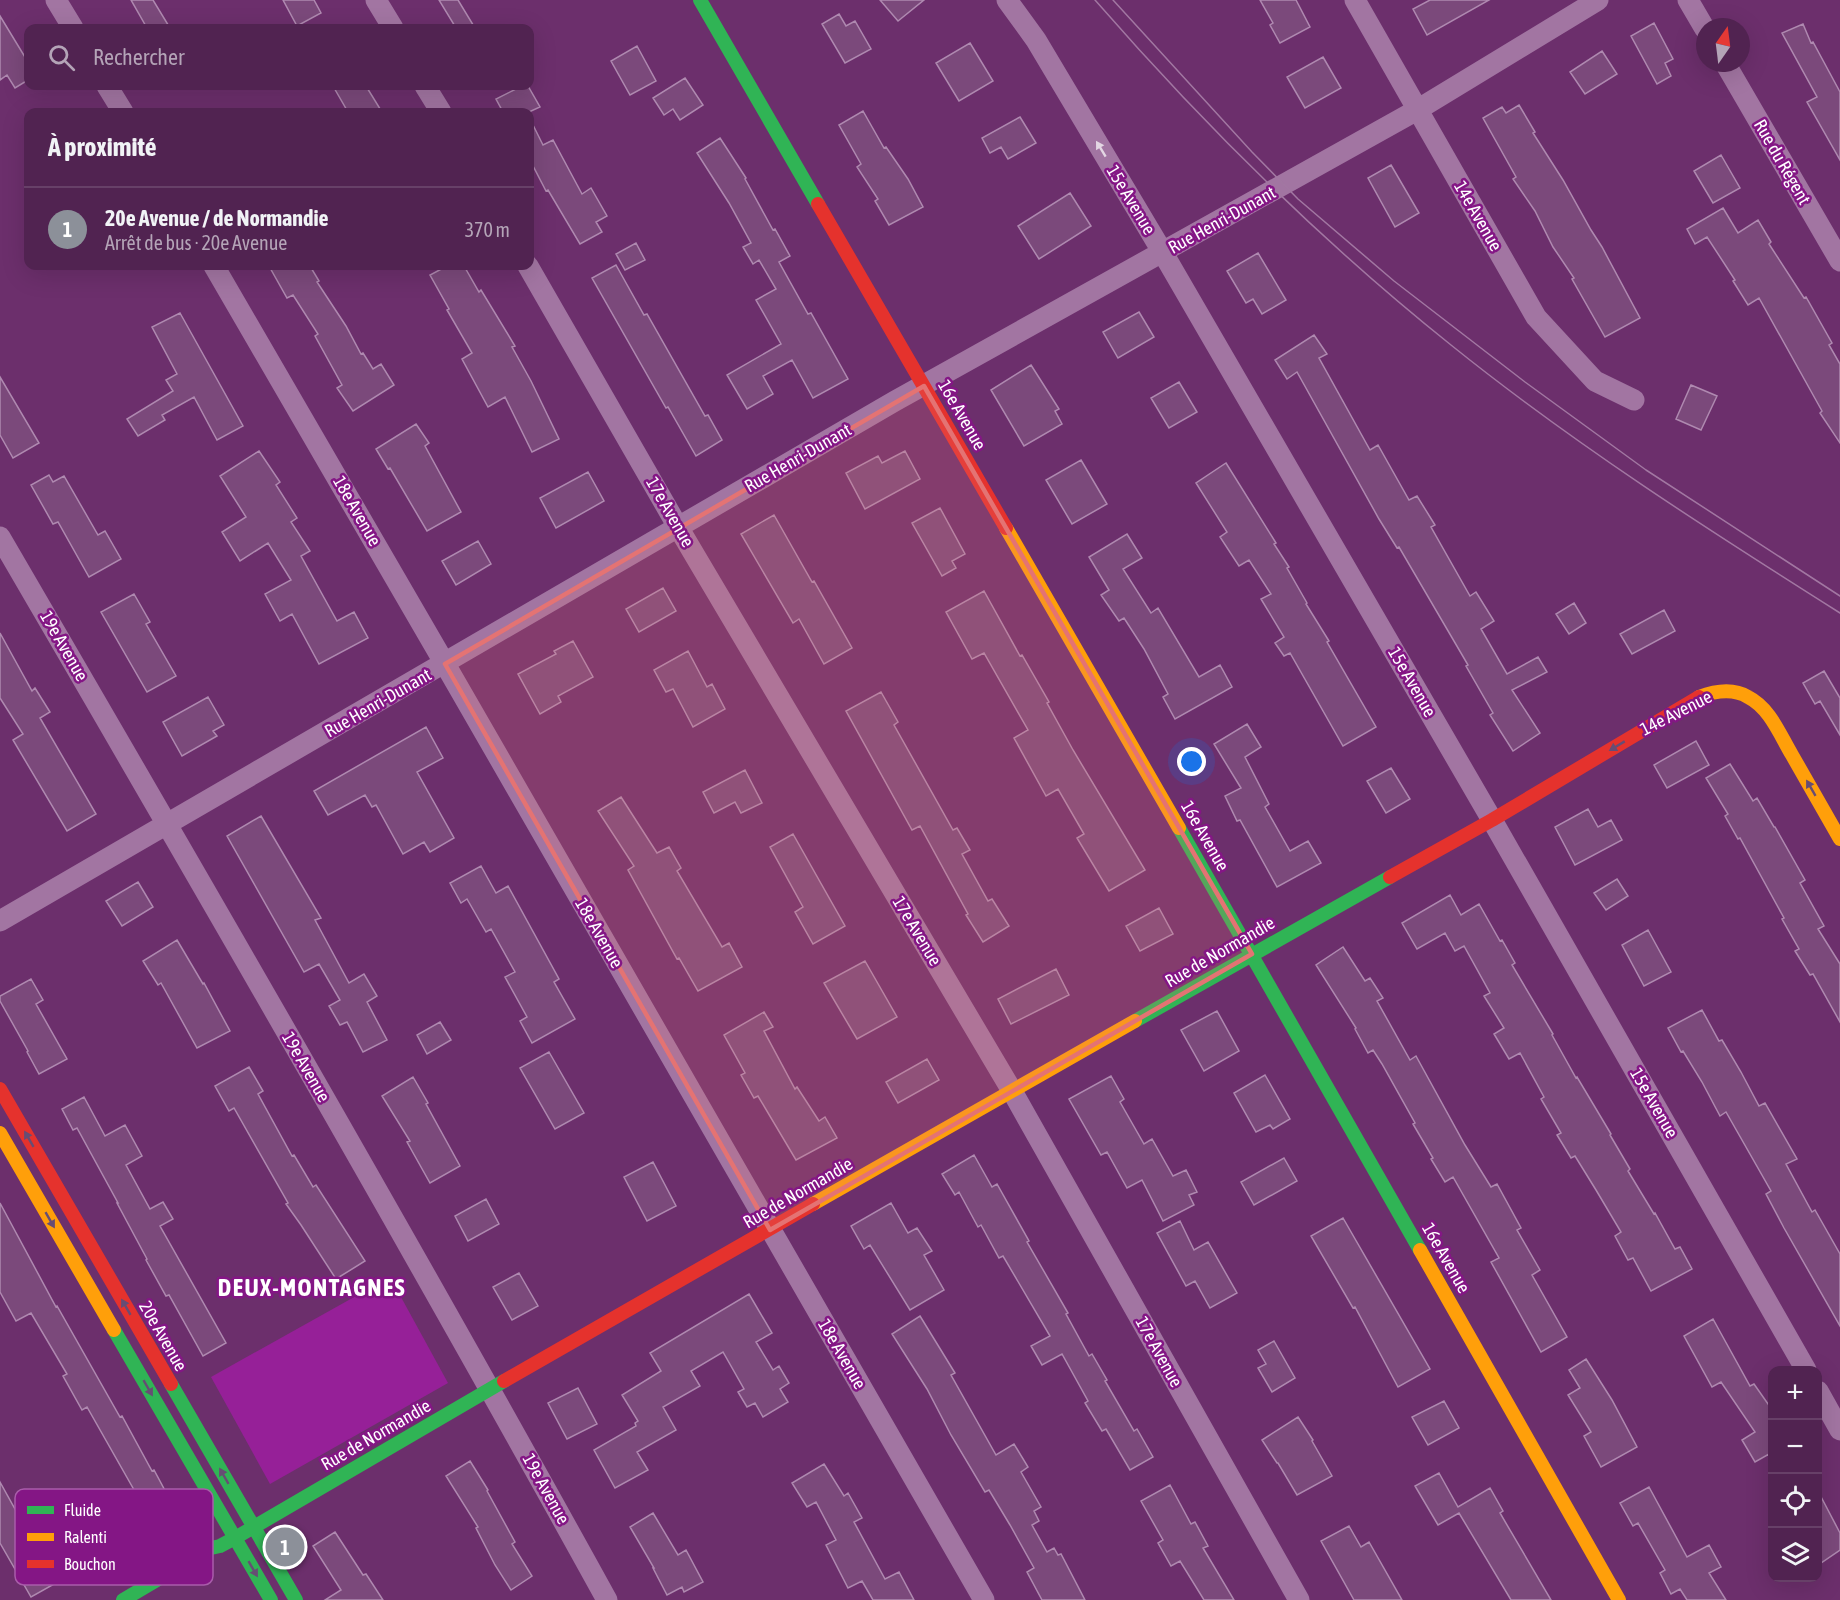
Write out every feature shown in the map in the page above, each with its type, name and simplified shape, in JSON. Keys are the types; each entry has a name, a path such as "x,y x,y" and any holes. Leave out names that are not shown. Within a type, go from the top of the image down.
{"street":[{"path":"56,0 71,24"},
{"path":"376,0 391,24"},
{"name":"16e Avenue","path":"700,0 1252,954 1619,1600"},
{"name":"15e Avenue","path":"1007,0 1036,40 1163,253 1492,820 1803,1366"},
{"name":"14e Avenue","path":"1355,0 1536,317 1595,381 1634,400"},
{"name":"Rue Henri-Dunant","path":"0,921 924,386 1417,110 1598,0"},
{"path":"1688,0 1699,18"},
{"name":"Rue du Régent","path":"1730,72 1840,261"},
{"path":"109,90 121,108"},
{"path":"427,90 439,108"},
{"name":"18e Avenue","path":"216,270 446,664 984,1600"},
{"name":"17e Avenue","path":"530,270 678,527 1012,1091 1299,1600"},
{"name":"19e Avenue","path":"0,537 168,825 490,1389 607,1600"},
{"name":"14e Avenue","path":"1492,820 1680,708 1707,694 1727,691 1755,701 1762,709 1779,732 1840,839"},
{"name":"Rue de Normandie","path":"213,1548 235,1538 490,1389 1252,954 1492,820"},
{"name":"20e Avenue","path":"0,1089 296,1600"},
{"path":"0,1133 207,1489"},
{"path":"1822,1398 1840,1430"},
{"path":"213,1500 271,1600"},
{"name":"Rue de Normandie","path":"123,1600 148,1585"}],"highlighted area":[{"path":"924,386 1252,954 770,1230 445,664"}],"shaded area":[{"path":"390,1277 448,1383 270,1484 211,1377"}],"building":[{"path":"131,0 153,0 168,24 145,24"},
{"path":"283,0 314,0 321,13 301,24 296,24"},
{"path":"439,0 458,0 473,24 454,24"},
{"path":"880,0 924,0 898,21"},
{"path":"1260,0 1296,0 1310,27 1280,43 1270,25 1273,23"},
{"path":"1430,0 1489,0 1427,35 1413,9"},
{"path":"839,14 846,26 855,21 871,49 845,63 822,24"},
{"path":"0,16 24,55 24,82 15,88 7,75 0,80"},
{"path":"1654,23 1673,59 1665,63 1671,76 1657,84 1631,36"},
{"path":"1803,24 1811,43 1813,42 1840,92 1840,160 1807,102 1817,97 1782,33"},
{"path":"970,43 993,81 959,101 936,63"},
{"path":"637,46 656,81 630,95 611,61"},
{"path":"1602,51 1617,74 1585,94 1570,72"},
{"path":"1323,57 1341,88 1305,108 1287,77"},
{"path":"685,78 703,105 680,120 673,109 664,115 653,98"},
{"path":"335,90 368,90 380,108 346,108"},
{"path":"514,90 530,90 540,107 534,110 501,108 496,99"},
{"path":"1519,105 1535,132 1533,133 1602,247 1640,318 1605,337 1535,211 1513,179 1516,177 1483,118 1502,107 1506,113"},
{"path":"863,111 884,148 886,147 908,179 923,207 889,225 875,201 878,199 857,167 861,164 839,125"},
{"path":"1020,117 1036,143 1008,159 1001,147 990,153 982,138"},
{"path":"534,127 543,145 553,140 582,194 591,188 607,216 596,222 602,232 580,244 548,190 546,191 534,168"},
{"path":"720,138 746,178 773,230 775,229 790,256 779,262 848,379 813,398 792,360 763,376 773,394 747,409 727,375 781,344 756,300 776,289 759,260 753,264 743,247 751,243 697,153"},
{"path":"1721,155 1740,188 1713,203 1694,171"},
{"path":"1391,165 1419,213 1395,227 1368,178"},
{"path":"1070,193 1091,226 1039,259 1018,226"},
{"path":"1723,208 1738,233 1758,220 1771,242 1769,244 1804,298 1806,297 1832,343 1829,345 1840,364 1840,443 1820,413 1822,411 1759,298 1748,305 1707,237 1695,244 1687,229"},
{"path":"636,243 645,260 625,270 616,254"},
{"path":"1258,253 1286,300 1262,314 1253,299 1246,303 1227,271"},
{"path":"616,265 644,315 647,314 705,416 708,415 722,440 696,456 592,278"},
{"path":"271,270 312,270 319,281 317,282 346,326 361,354 363,353 373,369 381,364 394,385 353,411 337,388 342,385 315,336 318,334 293,295 287,298"},
{"path":"439,270 466,270 515,346 512,347 559,439 532,452 505,397 488,407 462,359 472,353 430,275"},
{"path":"1139,312 1154,337 1118,358 1103,332"},
{"path":"180,313 243,426 217,440 194,397 162,415 165,420 138,436 127,419 173,391 166,380 177,374 152,327"},
{"path":"1314,335 1327,354 1319,358 1370,450 1378,445 1409,500 1417,496 1435,525 1431,527 1470,596 1476,592 1494,621 1481,629 1507,674 1538,657 1547,672 1512,690 1540,733 1513,751 1490,715 1493,713 1466,666 1468,665 1399,547 1397,548 1379,519 1297,372 1287,379 1275,360"},
{"path":"1031,365 1059,409 1055,411 1062,424 1024,446 991,390"},
{"path":"0,377 39,443 13,458 0,435"},
{"path":"1179,382 1197,412 1169,428 1151,398"},
{"path":"1691,385 1717,396 1701,430 1676,419"},
{"path":"416,424 429,443 425,446 461,512 427,531 390,468 388,469 376,449"},
{"path":"259,451 280,482 276,485 297,518 291,522 310,551 301,556 337,621 354,612 368,638 319,664 292,614 280,621 265,594 291,580 268,543 240,561 222,532 246,517 220,476"},
{"path":"905,451 920,479 865,509 846,473 878,456 882,463"},
{"path":"1081,460 1107,504 1072,524 1046,480"},
{"path":"1226,463 1276,543 1274,544 1289,567 1287,568 1306,604 1376,727 1343,746 1290,653 1284,656 1275,643 1284,637 1261,599 1271,594 1249,560 1239,566 1220,537 1227,532 1196,483"},
{"path":"588,472 604,501 556,528 540,498"},
{"path":"49,475 53,482 64,476 98,535 105,531 121,559 89,577 58,522 53,524 31,485"},
{"path":"940,508 965,554 952,561 956,568 942,576 912,523"},
{"path":"774,515 852,648 824,664 799,619 793,623 741,534"},
{"path":"1127,534 1142,558 1123,569 1151,613 1158,608 1199,677 1220,665 1232,687 1175,719 1163,697 1168,694 1144,649 1124,618 1119,621 1101,595 1109,590 1089,557"},
{"path":"478,541 491,564 456,585 442,561"},
{"path":"663,588 676,611 639,632 626,609"},
{"path":"984,591 1049,702 1047,703 1073,750 1145,870 1109,891 1077,838 1084,834 1058,789 1046,796 1014,738 1028,730 984,653 972,659 946,612"},
{"path":"134,594 150,622 146,624 176,676 147,692 101,612"},
{"path":"1574,603 1586,623 1569,634 1556,614"},
{"path":"1664,610 1675,631 1632,654 1620,634"},
{"path":"0,633 32,691 35,688 50,712 40,718 96,814 67,831 13,740 23,734 0,698"},
{"path":"573,641 593,677 558,696 561,702 540,714 518,674 556,654 554,651"},
{"path":"688,651 707,687 712,684 725,709 693,727 673,689 666,692 654,670"},
{"path":"1824,671 1840,698 1840,735 1820,701 1815,704 1803,683"},
{"path":"881,692 898,722 894,725 953,830 957,828 970,850 962,854 988,901 992,899 1009,926 983,942 966,915 968,914 920,826 912,830 846,711"},
{"path":"208,697 224,725 213,731 217,736 182,756 163,722"},
{"path":"1247,724 1261,747 1245,757 1269,804 1265,807 1290,851 1308,841 1321,863 1277,887 1240,820 1237,821 1225,796 1241,788 1214,744"},
{"path":"426,727 443,758 417,772 454,838 430,852 424,842 403,854 376,805 372,807 365,795 328,815 314,791"},
{"path":"1696,741 1709,765 1667,788 1654,765"},
{"path":"1730,764 1753,801 1757,798 1805,880 1800,883 1824,926 1818,929 1840,964 1840,1022 1813,974 1810,975 1795,951 1799,949 1782,919 1784,918 1740,838 1738,839 1725,816 1728,814 1706,778"},
{"path":"1391,768 1410,799 1386,813 1367,781"},
{"path":"745,770 762,803 741,813 735,802 714,813 703,792"},
{"path":"621,797 657,853 669,847 681,868 677,871 722,947 729,943 742,967 698,991 679,958 677,959 628,870 634,866 598,811"},
{"path":"1588,809 1598,827 1611,820 1622,840 1575,865 1555,827"},
{"path":"261,816 321,918 315,920 349,983 364,974 377,996 367,1002 387,1040 363,1052 347,1022 340,1025 329,1006 340,1000 319,964 304,972 227,836"},
{"path":"793,834 845,926 813,944 795,912 803,907 770,847"},
{"path":"481,866 496,893 508,886 559,979 554,982 575,1019 532,1043 520,1021 527,1017 505,977 515,972 491,929 486,932 467,899 461,903 450,883"},
{"path":"1617,879 1628,896 1606,910 1594,893"},
{"path":"138,882 153,907 122,926 106,901"},
{"path":"1450,895 1461,915 1479,904 1515,963 1512,965 1576,1078 1611,1134 1630,1169 1628,1171 1675,1249 1680,1247 1692,1269 1651,1291 1633,1258 1628,1260 1615,1236 1621,1232 1596,1190 1575,1156 1571,1158 1557,1135 1561,1133 1541,1099 1544,1097 1520,1053 1509,1059 1494,1034 1504,1028 1484,996 1490,993 1464,946 1455,951 1445,933 1417,949 1402,923"},
{"path":"1159,908 1173,934 1140,951 1126,926"},
{"path":"1648,930 1671,972 1644,986 1622,945"},
{"path":"177,940 230,1031 197,1048 161,983 158,985 143,961"},
{"path":"1343,947 1365,981 1370,978 1383,998 1377,1001 1410,1060 1416,1056 1465,1145 1491,1187 1497,1184 1521,1228 1517,1230 1540,1270 1532,1275 1567,1337 1541,1352 1491,1262 1499,1258 1453,1177 1445,1182 1382,1064 1373,1050 1368,1053 1356,1028 1316,965"},
{"path":"865,961 897,1017 857,1039 824,983"},
{"path":"1056,969 1069,995 1011,1024 998,999"},
{"path":"31,979 43,1000 36,1004 67,1059 39,1074 0,1001 0,996"},
{"path":"1702,1010 1719,1041 1722,1040 1741,1072 1759,1106 1765,1103 1797,1159 1786,1164 1812,1212 1815,1210 1840,1254 1840,1326 1784,1228 1766,1194 1771,1191 1726,1112 1720,1116 1702,1082 1668,1028"},
{"path":"1217,1011 1239,1051 1204,1071 1181,1030"},
{"path":"764,1012 773,1027 764,1031 795,1089 797,1087 819,1121 825,1117 837,1138 796,1160 758,1096 754,1098 741,1075 745,1073 724,1035"},
{"path":"440,1022 451,1040 427,1054 417,1035"},
{"path":"549,1052 584,1113 555,1129 520,1068"},
{"path":"927,1059 939,1080 898,1103 886,1082"},
{"path":"249,1067 263,1091 258,1094 292,1156 294,1155 313,1187 316,1185 365,1261 336,1279 286,1204 288,1203 234,1108 229,1111 215,1086"},
{"path":"1265,1075 1290,1119 1273,1129 1270,1125 1256,1132 1234,1093"},
{"path":"1111,1076 1124,1099 1120,1102 1144,1144 1152,1139 1173,1176 1186,1170 1197,1192 1189,1195 1194,1205 1163,1221 1142,1180 1127,1188 1107,1152 1101,1155 1069,1099"},
{"path":"413,1077 460,1166 430,1183 407,1142 410,1141 382,1096"},
{"path":"84,1097 105,1136 125,1125 142,1156 126,1165 150,1209 163,1202 173,1219 160,1226 226,1343 203,1356 169,1295 166,1296 146,1260 77,1128 73,1130 62,1109"},
{"path":"974,1155 992,1187 997,1184 1089,1356 1092,1354 1134,1431 1137,1429 1153,1457 1130,1470 1106,1429 1102,1431 1085,1403 1088,1401 1062,1354 1042,1365 1031,1346 1050,1336 1003,1256 999,1258 981,1225 978,1227 959,1192 955,1195 942,1174"},
{"path":"1284,1158 1297,1181 1254,1205 1241,1182"},
{"path":"653,1162 676,1206 647,1221 624,1177"},
{"path":"486,1199 499,1224 468,1241 455,1216"},
{"path":"0,1203 56,1307 164,1489 134,1489 87,1407 82,1410 63,1376 67,1374 31,1313 16,1321 0,1292"},
{"path":"891,1203 908,1233 917,1228 932,1251 924,1255 944,1290 910,1310 870,1245 864,1249 851,1226"},
{"path":"1343,1218 1430,1369 1398,1387 1355,1307 1353,1308 1311,1236"},
{"path":"1180,1221 1194,1250 1208,1242 1237,1293 1210,1308 1195,1281 1186,1286 1157,1233"},
{"path":"519,1273 538,1306 512,1320 493,1287"},
{"path":"749,1294 772,1333 756,1342 773,1370 779,1366 789,1383 780,1389 788,1402 763,1417 755,1403 747,1407 738,1392 744,1389 723,1352 691,1371 700,1386 663,1407 676,1430 637,1452 648,1470 615,1488 594,1450 636,1426 635,1423 638,1421 622,1395 661,1371 650,1353"},
{"path":"920,1316 955,1373 951,1375 996,1455 1014,1444 1028,1467 1021,1472 1041,1507 1034,1511 1039,1521 1032,1525 1047,1552 1054,1548 1058,1555 1061,1554 1085,1600 1042,1600 1027,1572 1034,1568 1010,1525 989,1490 985,1492 927,1389 892,1334"},
{"path":"1713,1319 1750,1386 1754,1384 1768,1404 1768,1455 1755,1462 1742,1440 1755,1432 1721,1382 1712,1387 1684,1336"},
{"path":"1274,1341 1295,1378 1272,1392 1258,1368 1266,1364 1258,1350"},
{"path":"1586,1359 1612,1400 1637,1447 1601,1467 1584,1436 1591,1432 1568,1395 1580,1388 1569,1370"},
{"path":"578,1388 597,1424 567,1439 548,1403"},
{"path":"1444,1401 1459,1428 1428,1445 1412,1417"},
{"path":"1298,1417 1332,1476 1297,1495 1262,1440"},
{"path":"470,1461 515,1542 512,1544 532,1576 511,1590 495,1565 476,1528 478,1527 446,1476"},
{"path":"824,1464 844,1496 848,1493 862,1518 854,1522 885,1579 899,1572 914,1600 873,1600 862,1581 848,1588 826,1545 836,1540 816,1502 807,1507 792,1483"},
{"path":"1439,1473 1458,1507 1490,1488 1503,1511 1500,1513 1551,1600 1511,1600 1459,1513 1438,1525 1415,1486"},
{"path":"0,1482 15,1509 15,1569 0,1543"},
{"path":"1170,1485 1191,1524 1195,1522 1208,1546 1203,1548 1234,1600 1204,1600 1180,1561 1171,1566 1158,1543 1163,1540 1141,1501"},
{"path":"1649,1487 1687,1557 1709,1545 1721,1567 1709,1573 1726,1600 1687,1600 1680,1589 1671,1594 1660,1573 1665,1570 1638,1523 1633,1526 1620,1503"},
{"path":"1822,1499 1840,1533 1840,1550 1822,1562"},
{"path":"653,1513 678,1555 686,1550 703,1582 684,1592 682,1587 667,1595 630,1527"},
{"path":"1349,1526 1361,1547 1369,1542 1402,1600 1354,1600 1321,1541"},
{"path":"335,1532 363,1575 366,1574 383,1600 325,1600 341,1590 313,1546"},
{"path":"24,1585 52,1585 31,1597"}],"tram line":[{"path":"1095,0 1178,92 1266,181 1310,224 1403,306 1545,417 1593,451 1840,613"},
{"path":"1113,0 1298,199 1394,281 1525,382 1646,470 1840,596"}],"traffic: fast":[{"path":"700,0 818,204"},
{"path":"1179,828 1420,1250"},
{"path":"1135,1021 1390,877"},
{"path":"114,1330 206,1489"},
{"path":"213,1548 235,1538 504,1381"},
{"path":"171,1384 296,1600"},
{"path":"213,1500 271,1600"},
{"path":"123,1600 148,1585"}],"traffic: slow":[{"path":"1006,528 1179,828"},
{"path":"1699,697 1718,692 1736,692 1748,697 1762,708 1779,731 1840,839"},
{"path":"813,1204 1135,1021"},
{"path":"0,1133 114,1330"},
{"path":"1420,1250 1619,1600"}],"traffic: jam":[{"path":"818,204 1006,528"},
{"path":"1390,877 1492,820 1699,697"},
{"path":"0,1089 171,1384"},
{"path":"504,1381 813,1204"}],"place":[{"name":"20e Avenue / de Normandie","path":"285,1547"}],"district":[{"name":"DEUX-MONTAGNES","path":"312,1288"}]}
